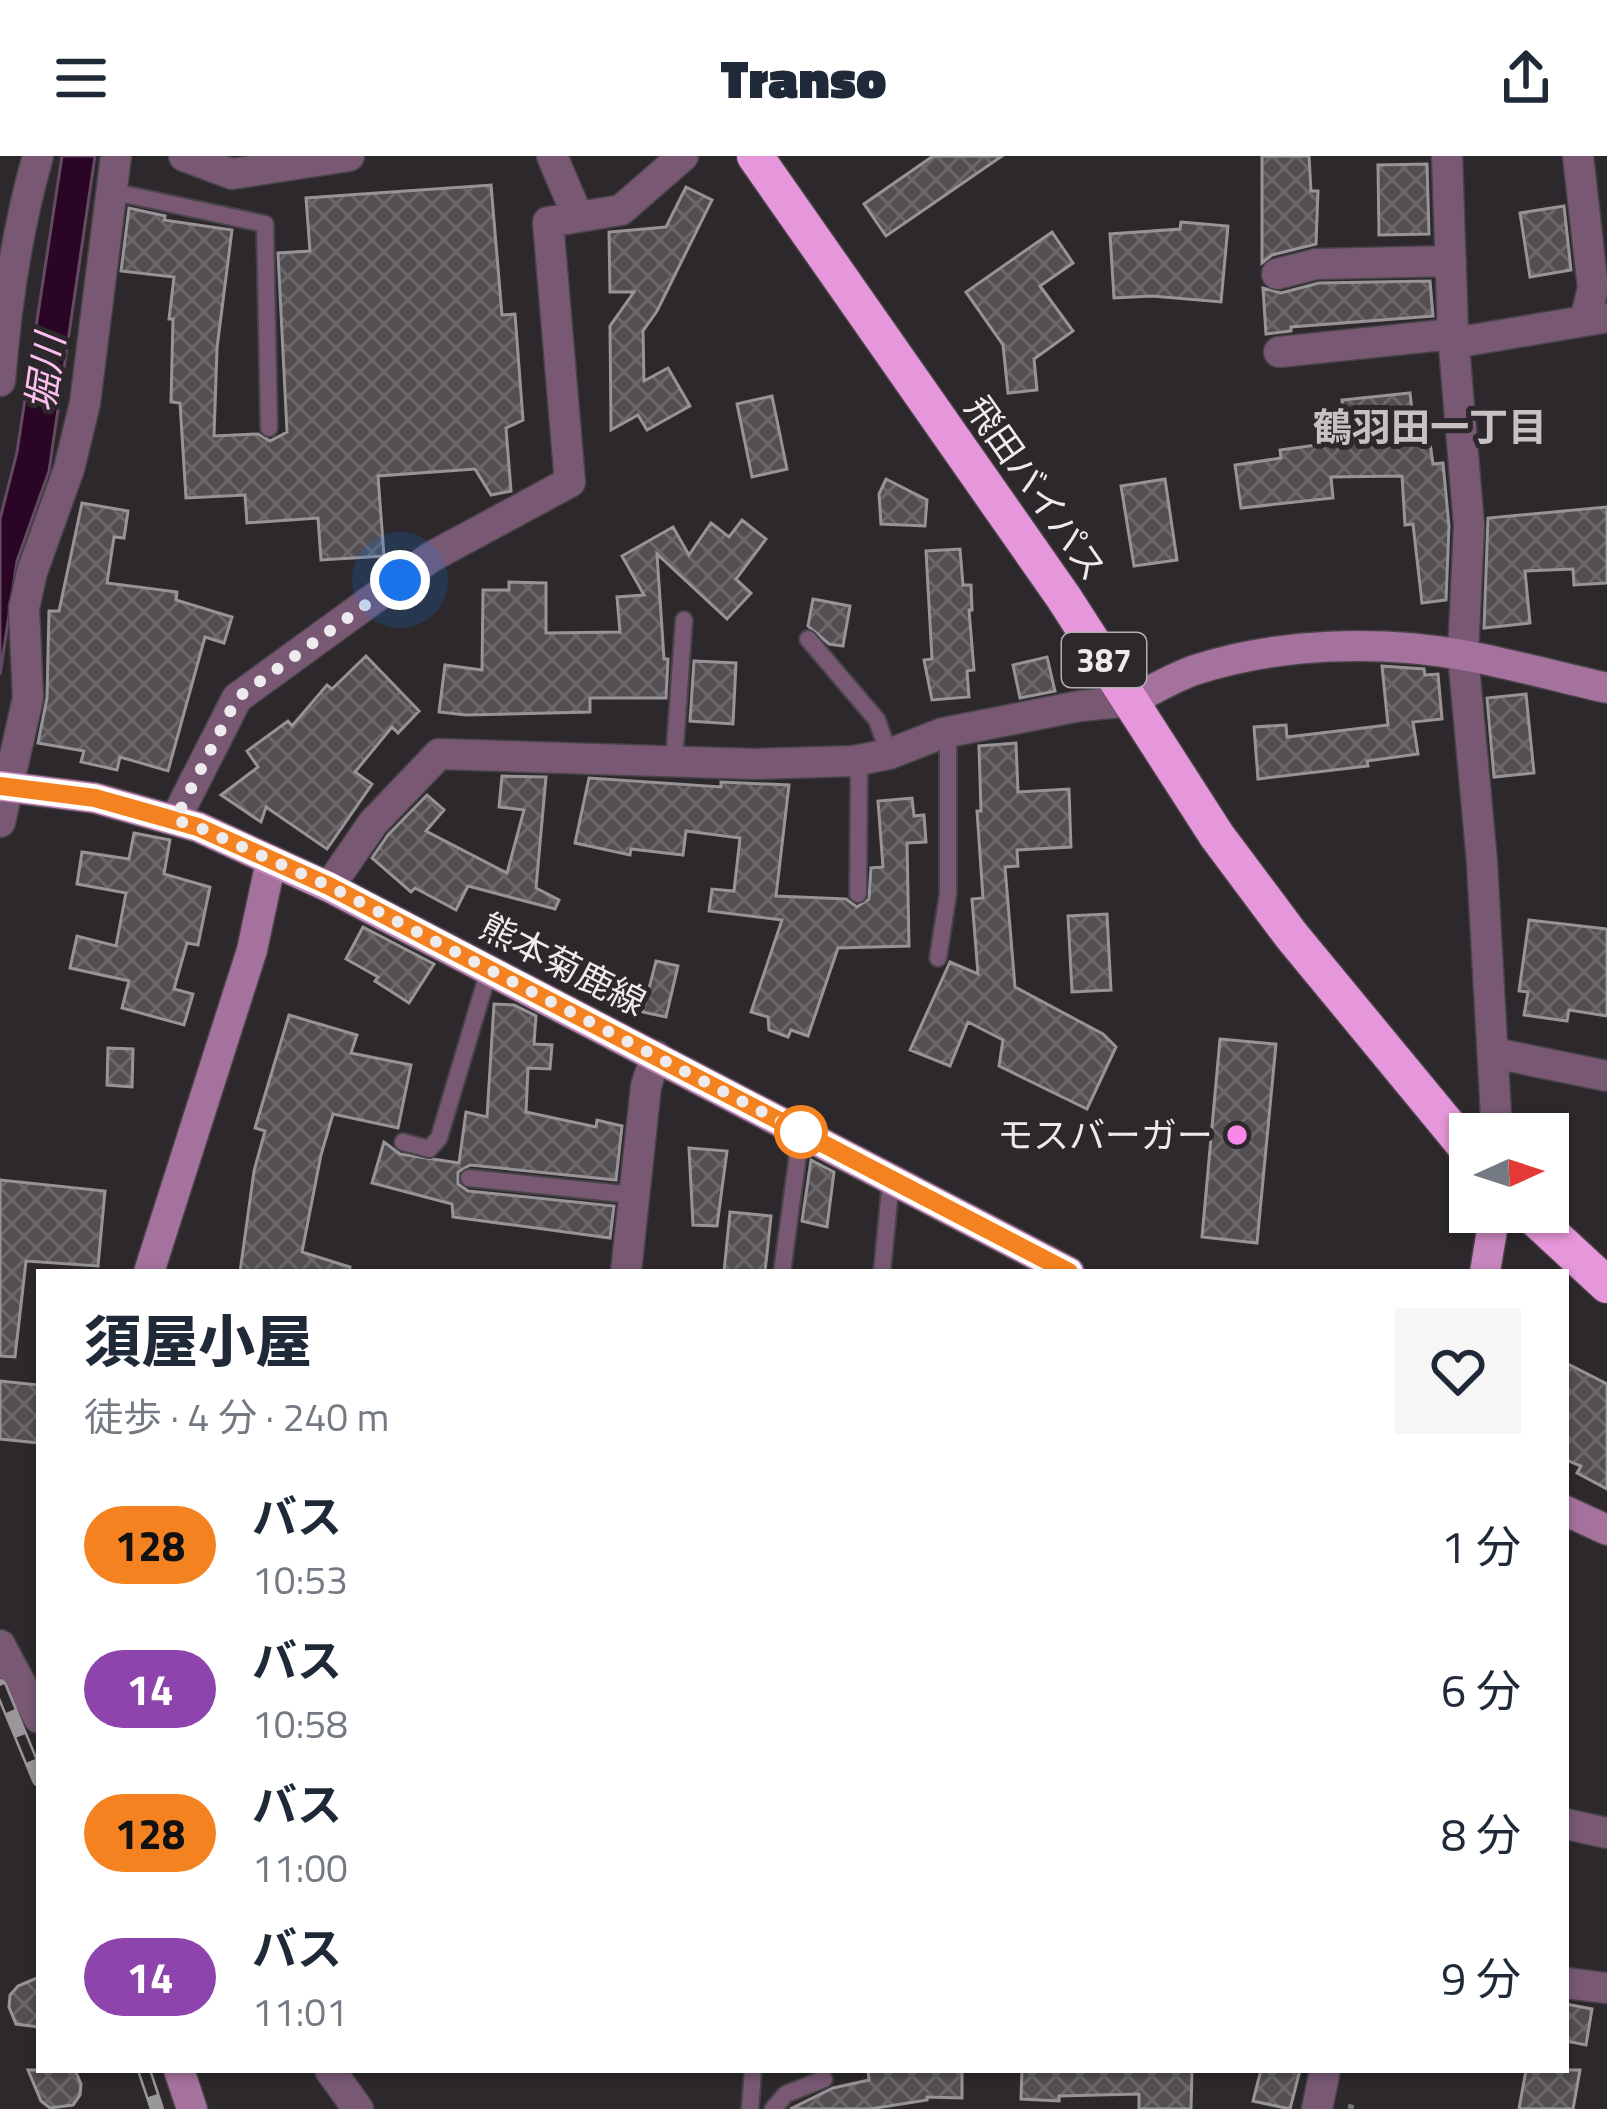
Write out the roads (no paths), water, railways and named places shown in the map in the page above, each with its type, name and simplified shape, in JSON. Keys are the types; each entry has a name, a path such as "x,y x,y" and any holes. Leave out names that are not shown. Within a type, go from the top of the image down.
{"highway":[{"name":"飛田バイパス","path":"757,156 1131,700 1217,836 1449,1126"},
{"path":"1550,1233 1607,1286"}],"main road":[{"name":"熊本菊鹿線","path":"5,787 95,798 198,827 329,886 1061,1269"},
{"path":"1486,1269 1492,1233"}],"street":[{"path":"0,381 14,266 38,156"},
{"path":"0,822 28,698 24,608 70,469 85,403 116,156"},
{"path":"184,156 232,174 349,156"},
{"path":"552,156 578,217"},
{"path":"175,820 237,698 431,557 570,482 548,221 622,210 683,156"},
{"path":"1447,156 1453,338 1469,526 1462,655 1483,862 1496,1113"},
{"path":"1280,352 1453,338 1596,319 1578,156"},
{"path":"1277,274 1316,264 1451,261"},
{"path":"329,886 373,823 439,754 854,761 889,754 943,733 1131,700 1192,670 1242,657 1328,648 1410,648 1462,655 1607,688"},
{"path":"150,1269 252,950 271,861"},
{"path":"1494,1053 1607,1076"},
{"path":"626,1269 646,1087 656,1056"},
{"path":"1569,1512 1607,1531"},
{"path":"0,1645 36,1712"},
{"path":"1569,1826 1607,1833"},
{"path":"1569,1983 1607,1988"},
{"path":"180,2073 192,2109"},
{"path":"332,2073 358,2109"},
{"path":"1317,2109 1323,2073"}],"lane":[{"path":"110,191 266,224 269,428"},
{"path":"674,761 684,620"},
{"path":"808,638 877,720 889,754"},
{"path":"938,958 948,894 948,748 943,733"},
{"path":"854,761 859,776 858,893"},
{"path":"403,1142 429,1149 440,1138 489,970"},
{"path":"782,1269 801,1132"},
{"path":"469,1178 633,1195"},
{"path":"882,1269 891,1180"},
{"path":"750,2109 753,2073"},
{"path":"772,2109 786,2094 824,2079"}],"water":[{"name":"堀川","path":"62,156 95,156 49,471 17,561 0,675 0,519 17,452"}],"railway":[{"path":"0,1686 36,1773"},
{"path":"145,2073 157,2109"}],"place":[{"name":"モスバーガー","path":"1237,1135"}],"district":[{"name":"鶴羽田一丁目","path":"1430,427"}]}
